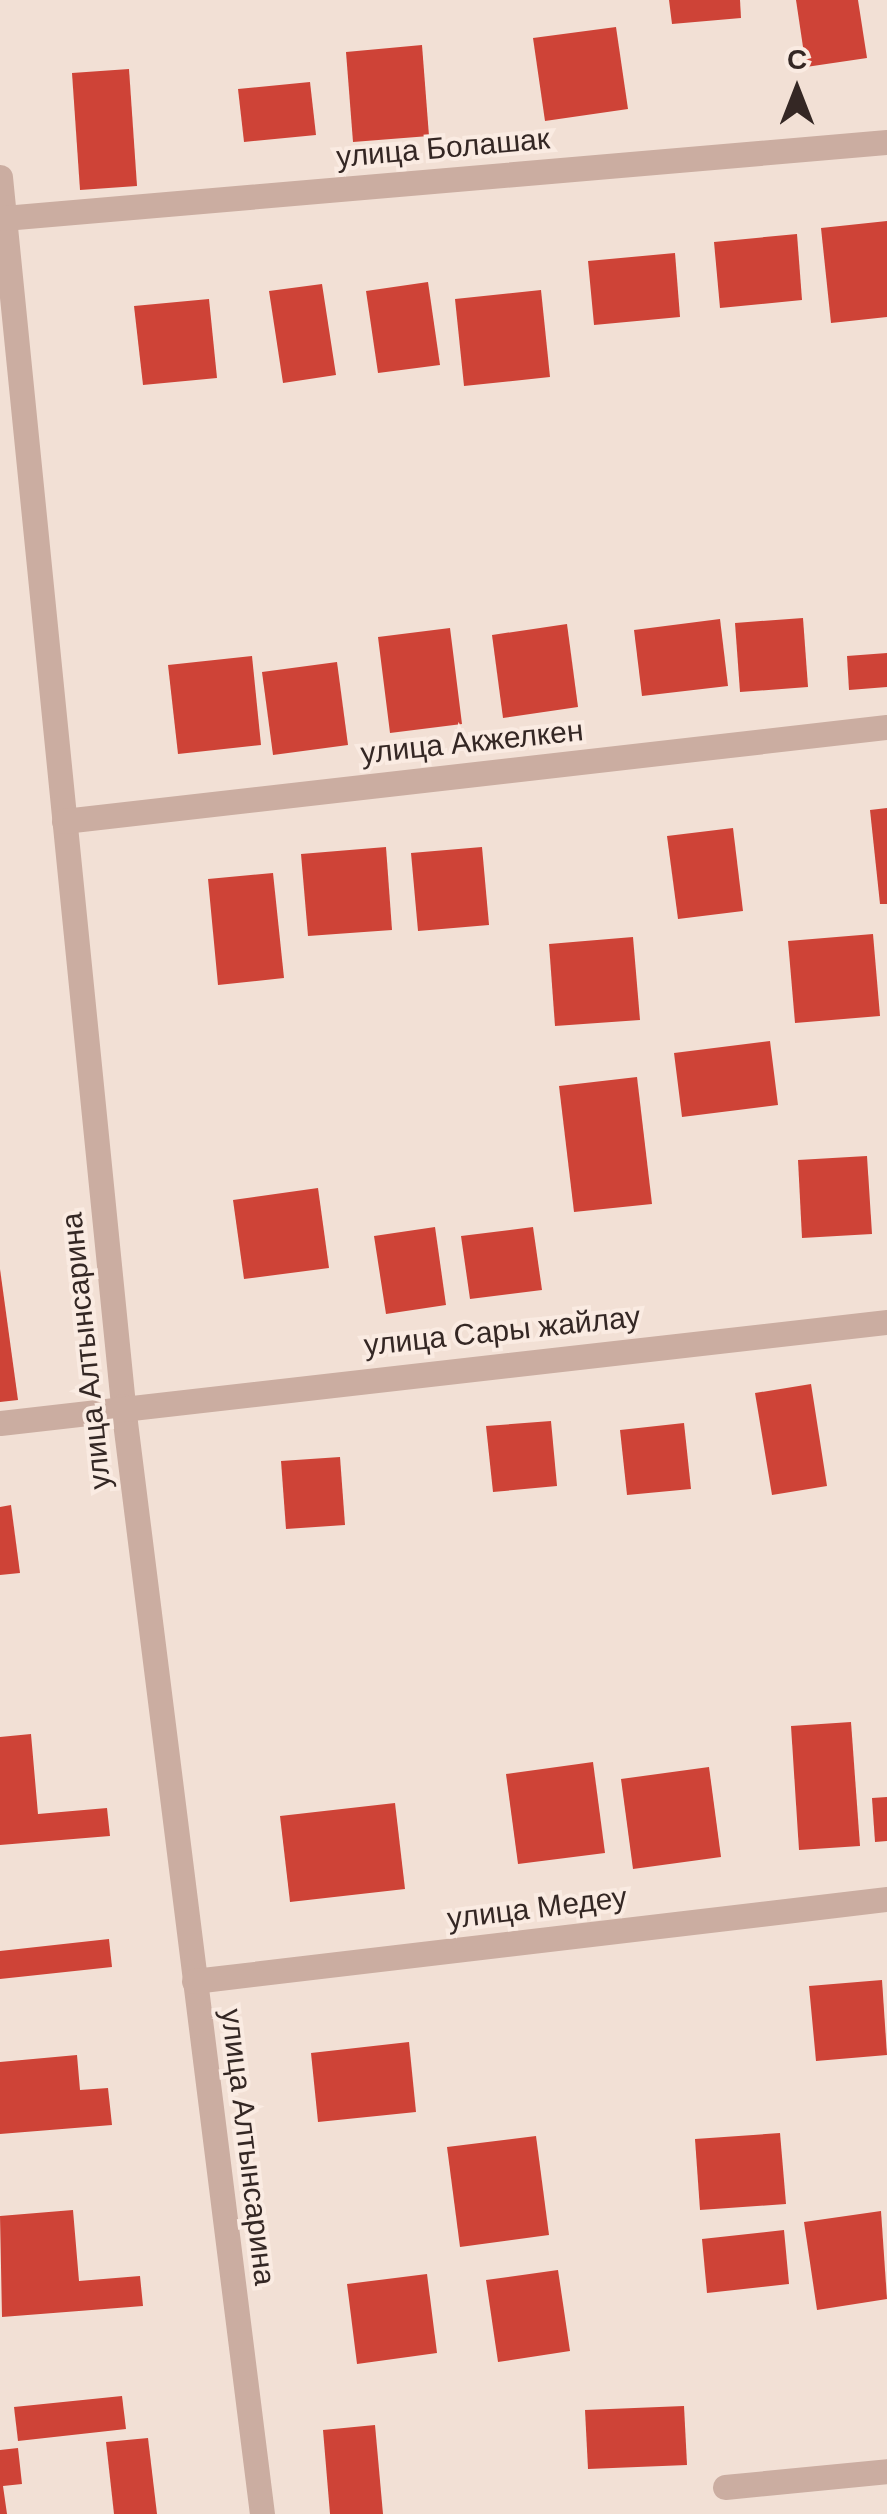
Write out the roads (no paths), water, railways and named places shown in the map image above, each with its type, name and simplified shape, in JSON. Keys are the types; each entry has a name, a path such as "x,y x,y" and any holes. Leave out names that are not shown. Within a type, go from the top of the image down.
{"street":[{"name":"улица Болашак","path":"4,218 887,142"},
{"name":"улица Алтынсарина","path":"0,177 123,1406 262,2514"},
{"name":"улица Акжелкен","path":"64,821 887,728"},
{"name":"улица Сары жайлау","path":"0,1423 887,1322"},
{"name":"улица Медеу","path":"194,1982 887,1900"},
{"path":"724,2488 887,2471"}]}
